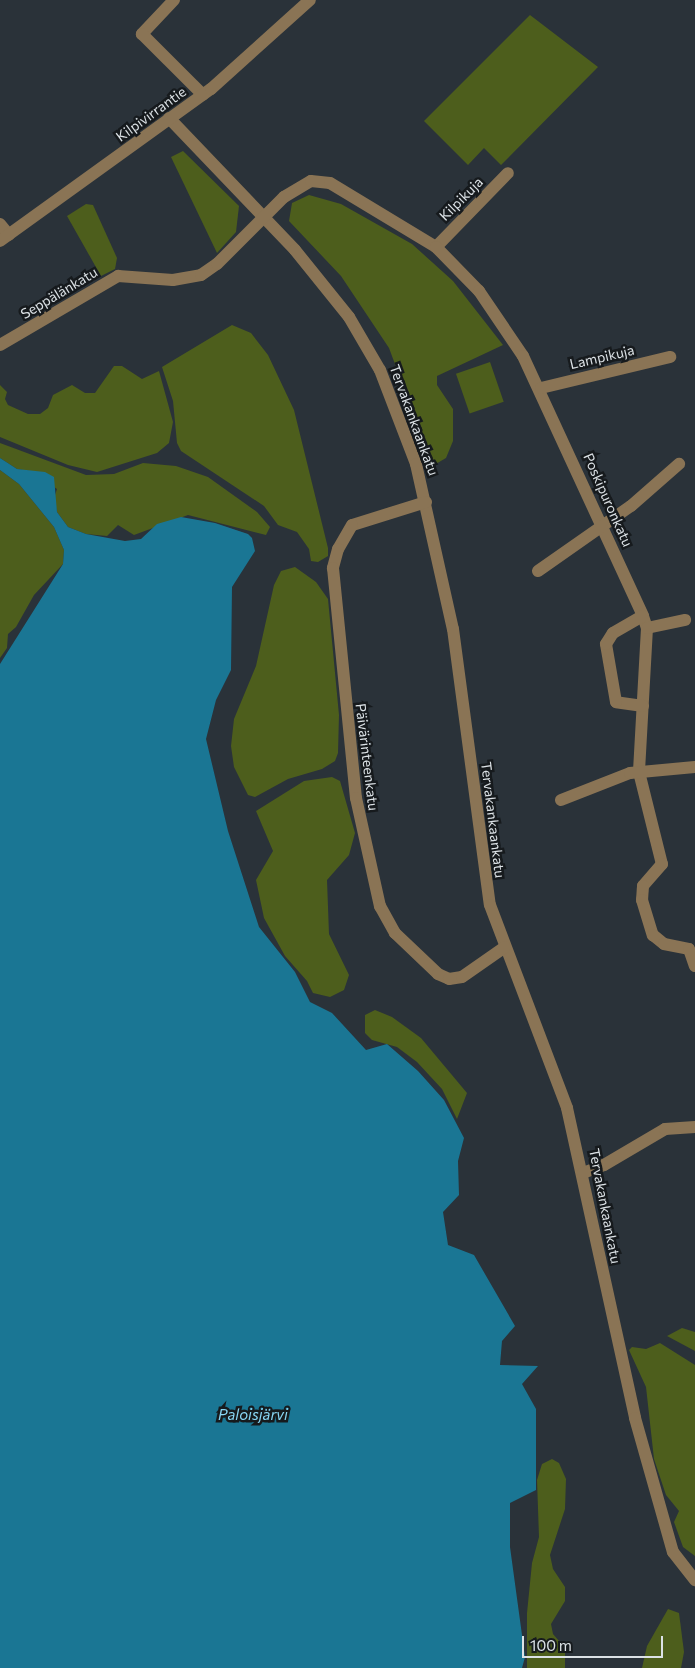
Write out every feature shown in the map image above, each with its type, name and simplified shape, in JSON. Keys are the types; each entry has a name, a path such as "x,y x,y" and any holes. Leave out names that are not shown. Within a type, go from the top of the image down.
{"street":[{"path":"174,0 142,34 203,95"},
{"name":"Kilpivirrantie","path":"4,238 203,95 265,44 310,0"},
{"name":"Tervakankaankatu","path":"169,118 313,271 366,343 406,437 426,502 453,629 486,881 505,947 561,1089 584,1173 635,1418 673,1552 695,1580"},
{"name":"Kilpikuja","path":"436,247 508,173"},
{"name":"Poskipuronkatu","path":"262,218 294,189 318,181 346,192 436,247 456,265 499,318 541,388 644,616 647,628 638,772 662,864 641,889 649,929 664,944 689,949 695,966"},
{"name":"Seppälänkatu","path":"0,346 118,276 173,280 201,275 217,264 262,218"},
{"path":"0,224 4,238"},
{"name":"Lampikuja","path":"541,388 670,357"},
{"path":"538,571 668,477 679,464"},
{"name":"Päivärinteenkatu","path":"426,502 357,522 343,537 335,558 333,590 356,798 380,906 395,933 438,974 449,979 462,977 505,947"},
{"path":"642,706 616,702 606,644 612,633 644,616"},
{"path":"647,628 685,620"},
{"path":"561,800 638,772 695,767"},
{"path":"584,1173 604,1166 665,1130 695,1127"}],"green space":[{"path":"530,15 598,67 501,165 484,148 468,165 424,121"},
{"path":"183,151 239,206 236,232 217,253 171,157"},
{"path":"309,195 341,204 412,244 453,281 503,345 437,376 437,385 453,409 453,441 446,458 429,468 428,453 389,348 341,276 289,221 292,203"},
{"path":"86,204 93,205 117,258 115,269 101,276 67,216"},
{"path":"232,325 251,333 268,355 294,410 328,548 328,556 318,562 311,561 309,549 297,532 278,525 264,506 181,451 177,443 173,401 162,367"},
{"path":"490,362 504,402 470,413 456,374"},
{"path":"114,366 122,366 142,379 159,371 173,422 169,443 157,453 97,472 68,465 0,437 0,385 7,392 5,399 8,405 28,414 40,414 48,408 53,395 72,385 85,393 95,393"},
{"path":"0,443 86,475 114,474 143,463 176,466 208,477 257,512 270,527 266,535 188,515 134,535 118,525 107,536 86,534 68,527 57,512 54,498 57,489 29,471 17,469 0,458"},
{"path":"0,470 19,484 54,527 64,550 63,564 34,595 16,627 8,634 7,648 0,658"},
{"path":"295,567 316,582 328,599 339,715 338,753 335,761 322,769 288,779 255,797 248,795 234,767 231,746 234,719 256,666 274,585 281,571"},
{"path":"332,777 340,781 355,833 349,855 327,880 329,934 349,975 344,990 330,997 313,993 307,981 285,956 264,918 256,880 273,851 256,811 304,781"},
{"path":"375,1010 392,1017 421,1038 467,1093 457,1119 442,1089 417,1062 397,1047 372,1040 365,1033 365,1015"},
{"path":"682,1328 695,1332 695,1351 667,1336"},
{"path":"660,1343 695,1365 695,1556 683,1547 674,1522 679,1511 666,1495 654,1459 646,1387 629,1350 632,1347 646,1349"},
{"path":"552,1459 559,1463 566,1479 565,1509 550,1555 553,1569 565,1587 565,1601 551,1624 553,1634 565,1648 565,1668 527,1668 527,1613 532,1563 539,1537 537,1480 542,1464"},
{"path":"668,1609 679,1613 684,1652 681,1668 642,1668 647,1646"}],"water":[{"name":"Paloisjärvi","path":"0,458 17,469 45,472 54,477 57,512 68,527 86,534 125,541 141,539 157,524 181,517 215,523 248,534 252,538 255,551 232,587 231,670 216,700 206,739 228,831 259,927 295,972 310,1002 332,1013 366,1050 387,1044 418,1071 444,1100 464,1138 458,1161 459,1195 443,1212 448,1245 474,1255 515,1326 502,1341 500,1365 538,1366 522,1384 536,1409 536,1490 510,1503 510,1547 525,1657 522,1668 0,1668 0,664 63,564 64,550 54,527 19,484 0,470"}]}
